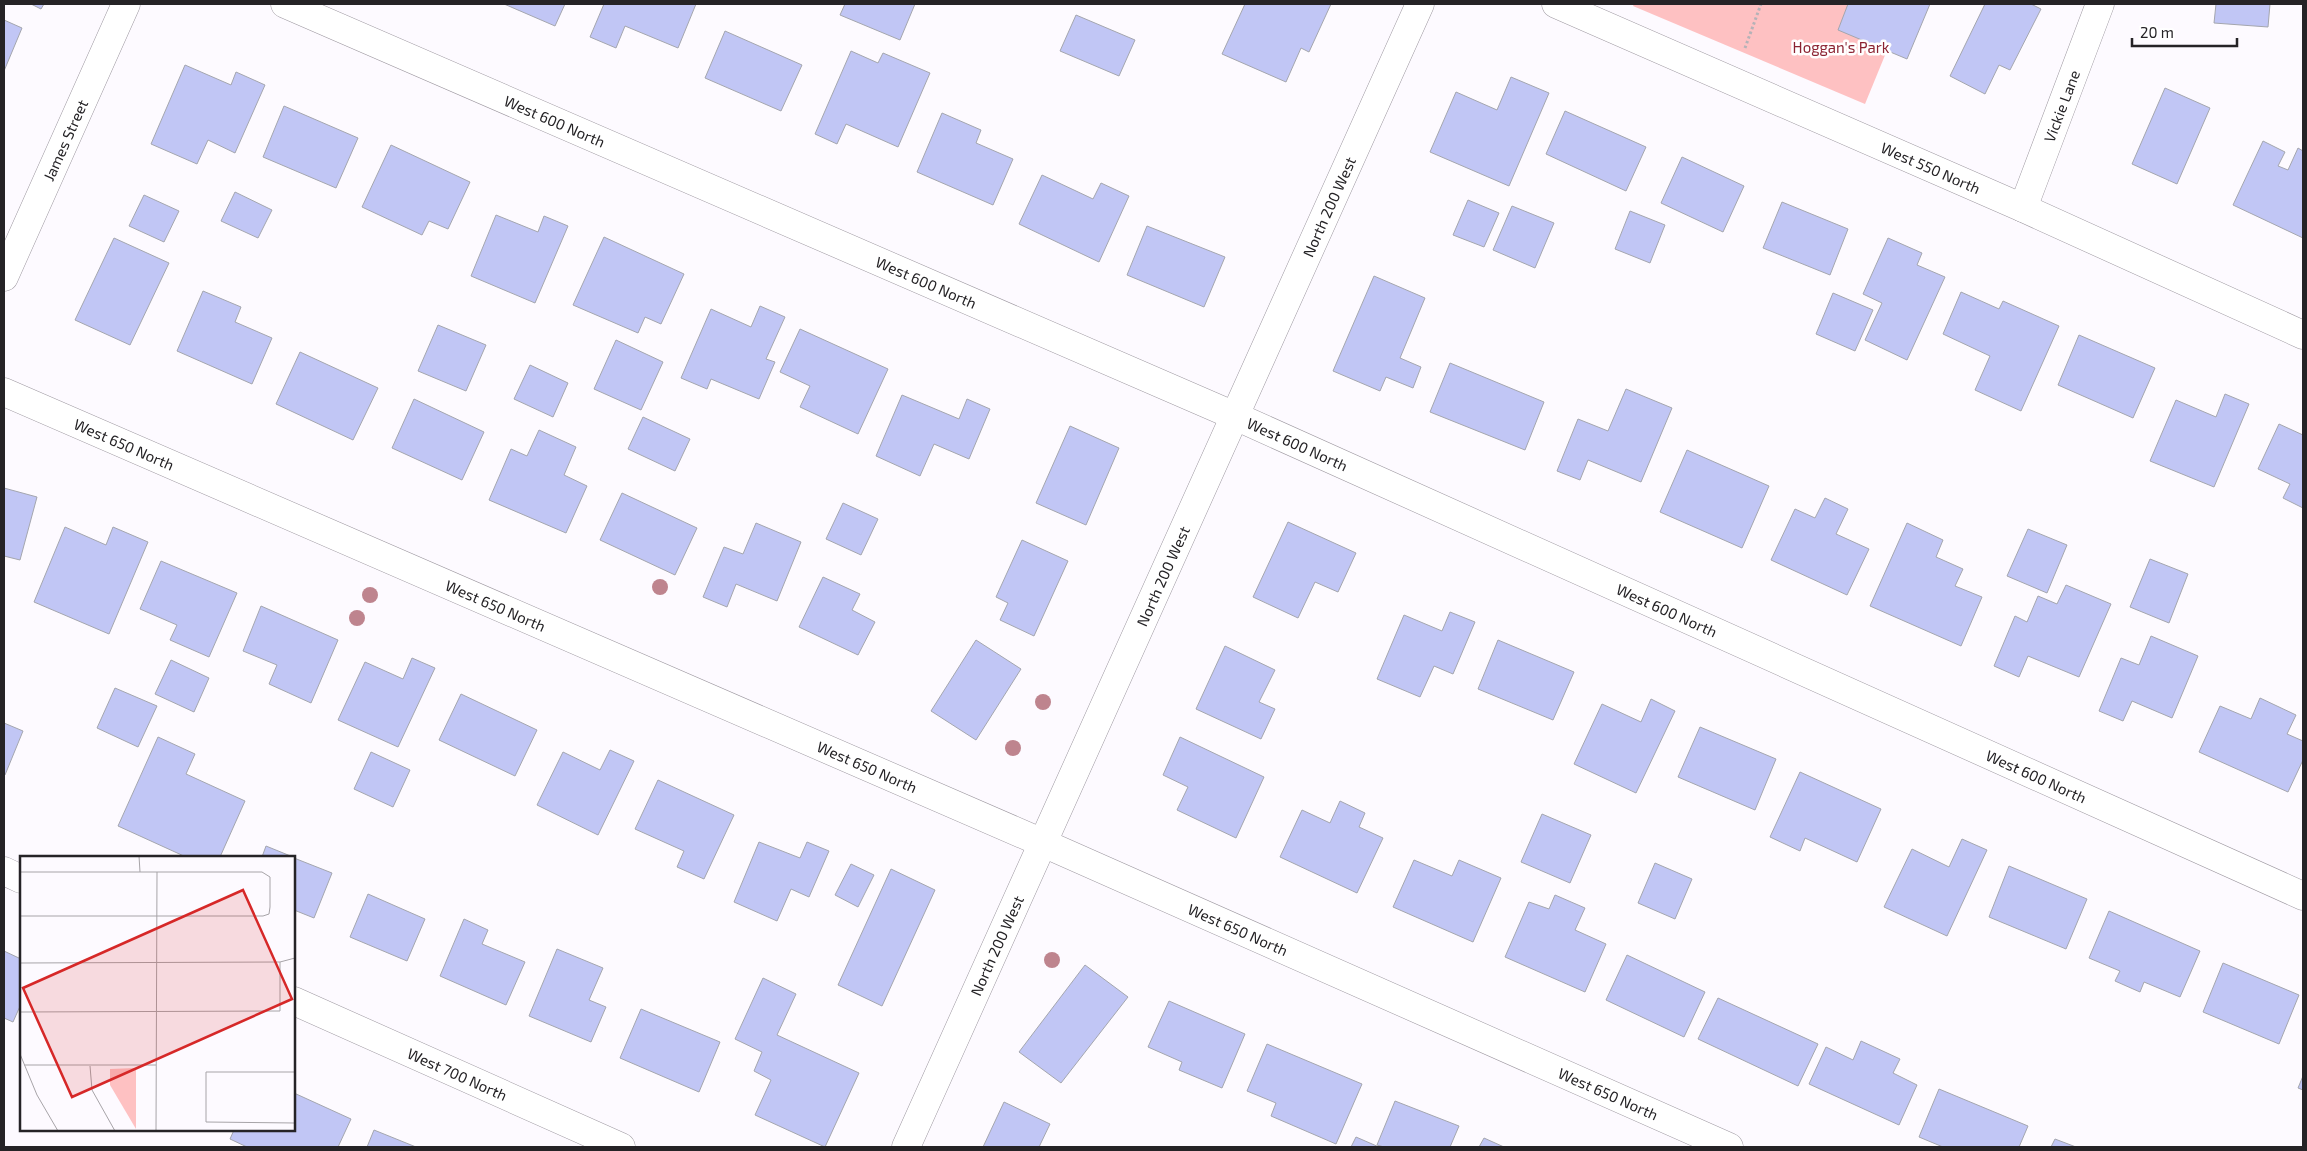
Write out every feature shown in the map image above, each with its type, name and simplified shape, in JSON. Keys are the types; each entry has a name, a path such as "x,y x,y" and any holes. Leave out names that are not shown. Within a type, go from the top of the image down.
{"street":[{"name":"James Street","path":"4,277 126,4"},
{"name":"West 600 North","path":"285,4 1235,416 2303,896"},
{"name":"North 200 West","path":"906,1147 1420,4"},
{"name":"West 550 North","path":"1556,4 2023,208 2303,335"},
{"name":"Vickie Lane","path":"2023,208 2100,4"},
{"name":"West 650 North","path":"4,392 1043,843 1729,1147"},
{"path":"4,871 20,879"},
{"name":"West 700 North","path":"295,1001 621,1147"}],"path":[{"path":"1745,48 1761,4"}],"green space":[{"name":"Hoggan's Park","path":"1634,4 1906,4 1865,104 1633,6"}],"building":[{"path":"31,4 44,4 41,9"},
{"path":"504,4 565,4 555,26"},
{"path":"604,4 696,4 678,48 625,26 616,48 590,37"},
{"path":"845,4 915,4 900,40 840,15"},
{"path":"1245,4 1331,4 1309,52 1301,48 1286,82 1222,54"},
{"path":"1848,4 1930,4 1907,59 1838,30"},
{"path":"1985,4 2031,4 2041,9 2010,70 1999,65 1985,94 1950,76"},
{"path":"2216,4 2270,4 2268,27 2214,23"},
{"path":"1076,15 1135,40 1119,76 1060,51"},
{"path":"4,20 22,28 4,71"},
{"path":"725,31 802,65 781,111 705,78"},
{"path":"851,51 878,63 883,53 930,73 898,147 846,124 837,144 815,134"},
{"path":"185,65 231,85 236,72 265,85 235,153 208,140 197,164 151,144"},
{"path":"1511,77 1549,93 1509,186 1430,152 1456,92 1497,110"},
{"path":"2165,88 2210,108 2177,184 2132,164"},
{"path":"284,106 358,138 336,188 263,157"},
{"path":"1565,111 1646,147 1626,191 1546,154"},
{"path":"942,113 981,130 976,143 1013,159 993,205 917,172"},
{"path":"2263,141 2285,152 2278,166 2288,170 2298,148 2303,151 2303,238 2233,205"},
{"path":"391,145 470,182 448,229 429,221 422,235 362,207"},
{"path":"1682,157 1744,186 1723,232 1661,203"},
{"path":"1042,175 1093,199 1101,183 1129,196 1099,262 1019,224"},
{"path":"235,192 272,210 258,238 221,221"},
{"path":"144,195 179,211 164,242 129,226"},
{"path":"1468,200 1499,213 1484,247 1453,235"},
{"path":"1782,202 1848,229 1830,275 1763,248"},
{"path":"1512,206 1554,223 1535,268 1493,250"},
{"path":"1630,211 1665,225 1650,263 1615,249"},
{"path":"496,215 538,232 544,216 568,226 535,303 471,276"},
{"path":"1147,226 1225,257 1204,307 1127,275"},
{"path":"604,237 684,274 661,324 645,317 638,333 573,305"},
{"path":"114,238 169,263 130,345 75,320"},
{"path":"1888,238 1922,253 1917,265 1945,277 1907,360 1865,340 1882,303 1863,294"},
{"path":"1374,276 1425,298 1400,358 1421,367 1413,388 1386,377 1380,391 1333,371"},
{"path":"203,291 241,307 235,322 272,338 252,384 177,351"},
{"path":"1961,292 1999,309 2003,301 2059,326 2021,411 1975,390 1990,356 1943,334"},
{"path":"1833,293 1873,310 1855,351 1816,334"},
{"path":"760,306 785,317 766,359 775,362 759,399 711,379 707,389 681,378 711,309 751,327"},
{"path":"438,325 486,345 466,391 418,371"},
{"path":"800,329 888,369 858,434 800,407 810,386 780,372"},
{"path":"2079,335 2155,368 2133,418 2058,385"},
{"path":"616,340 663,362 641,410 594,389"},
{"path":"300,352 378,388 353,440 276,404"},
{"path":"1450,363 1544,402 1525,450 1430,412"},
{"path":"530,365 568,383 553,417 514,399"},
{"path":"1626,389 1672,408 1641,482 1588,460 1580,480 1557,471 1578,419 1608,431"},
{"path":"2225,394 2249,404 2214,487 2150,461 2176,400 2216,417"},
{"path":"902,395 959,419 967,399 990,409 969,459 934,444 920,476 876,456"},
{"path":"414,399 484,432 462,480 392,448"},
{"path":"643,417 690,439 675,471 628,449"},
{"path":"2279,424 2303,435 2303,508 2283,498 2290,484 2258,469"},
{"path":"1070,426 1119,448 1086,525 1036,503"},
{"path":"539,430 576,447 564,475 587,486 566,533 489,500 511,449 527,456"},
{"path":"1687,450 1769,486 1742,548 1660,512"},
{"path":"4,488 37,497 20,560 4,556"},
{"path":"622,493 697,528 675,575 600,540"},
{"path":"1825,498 1848,509 1836,534 1869,549 1847,595 1771,560 1795,509 1815,518"},
{"path":"843,503 878,519 861,555 826,539"},
{"path":"1288,522 1356,553 1338,592 1315,582 1298,618 1253,597"},
{"path":"756,523 801,542 777,601 736,584 727,607 703,597 724,547 743,554"},
{"path":"1907,523 1943,540 1936,557 1963,569 1955,586 1982,597 1961,646 1870,606"},
{"path":"65,527 106,545 113,527 148,542 109,634 34,602"},
{"path":"2028,529 2067,545 2047,593 2007,576"},
{"path":"1022,540 1068,561 1034,636 1000,620 1008,603 996,597"},
{"path":"2150,559 2188,574 2169,623 2130,607"},
{"path":"161,561 237,593 209,657 170,640 177,625 140,609"},
{"path":"823,577 860,594 852,610 875,622 858,655 799,627"},
{"path":"2066,585 2111,604 2079,677 2028,656 2019,677 1994,666 2015,616 2027,622 2038,596 2057,604"},
{"path":"261,606 338,640 311,703 269,684 277,665 243,651"},
{"path":"1450,612 1475,622 1453,674 1434,666 1420,697 1377,679 1404,615 1442,631"},
{"path":"2151,636 2198,656 2172,718 2132,701 2123,721 2099,711 2121,658 2139,665"},
{"path":"976,640 1021,669 976,740 931,711"},
{"path":"1498,640 1574,672 1553,720 1478,689"},
{"path":"1225,646 1275,670 1259,702 1275,709 1261,739 1196,709"},
{"path":"412,658 435,668 398,747 338,720 365,662 403,679"},
{"path":"171,660 209,678 194,712 155,694"},
{"path":"115,688 157,706 138,747 97,728"},
{"path":"461,694 537,730 515,776 439,740"},
{"path":"2260,698 2296,715 2287,734 2303,741 2303,760 2288,792 2199,752 2220,706 2251,719"},
{"path":"1651,699 1675,711 1636,793 1574,764 1602,704 1641,722"},
{"path":"4,723 23,731 5,775 4,774"},
{"path":"1700,727 1776,759 1755,810 1678,777"},
{"path":"158,737 195,754 186,774 245,801 220,856 184,856 118,826"},
{"path":"1180,737 1264,777 1236,838 1177,810 1188,787 1163,775"},
{"path":"610,750 634,761 598,835 537,805 563,752 600,770"},
{"path":"371,752 410,770 393,807 354,789"},
{"path":"1800,772 1881,809 1857,862 1805,838 1800,851 1770,837"},
{"path":"658,780 734,815 704,879 677,867 684,851 635,829"},
{"path":"1340,801 1365,813 1359,827 1383,838 1357,893 1280,857 1302,810 1330,823"},
{"path":"1542,814 1591,835 1570,883 1521,862"},
{"path":"1962,839 1987,850 1947,936 1884,907 1912,849 1949,867"},
{"path":"759,842 800,858 807,842 829,851 809,897 791,889 777,921 734,902"},
{"path":"266,846 291,856 262,856"},
{"path":"295,858 332,873 314,918 295,910"},
{"path":"1414,860 1452,876 1459,860 1501,878 1473,942 1393,907"},
{"path":"1655,863 1692,879 1675,919 1638,903"},
{"path":"851,864 874,875 858,907 835,895"},
{"path":"2009,866 2087,899 2066,949 1989,917"},
{"path":"891,869 935,890 882,1006 838,985"},
{"path":"368,894 425,919 407,961 350,937"},
{"path":"1555,895 1585,908 1575,930 1606,944 1585,992 1505,957 1529,902 1549,909"},
{"path":"2109,911 2200,951 2180,997 2144,982 2140,992 2115,981 2120,971 2089,958"},
{"path":"464,919 488,930 482,944 525,962 506,1005 440,976"},
{"path":"557,949 603,968 589,1000 606,1007 591,1042 529,1016"},
{"path":"4,951 20,959 20,1006 13,1022 4,1018"},
{"path":"1627,955 1705,992 1684,1037 1606,1000"},
{"path":"2223,963 2299,995 2279,1044 2203,1012"},
{"path":"1085,965 1128,997 1061,1083 1019,1052"},
{"path":"763,978 796,994 777,1035 859,1073 825,1147 755,1115 771,1080 754,1071 762,1052 735,1039"},
{"path":"1718,998 1818,1044 1798,1086 1698,1039"},
{"path":"1169,1001 1245,1034 1222,1088 1179,1070 1182,1062 1148,1047"},
{"path":"641,1009 720,1042 699,1092 620,1058"},
{"path":"1861,1041 1900,1059 1893,1073 1917,1085 1899,1125 1809,1084 1826,1047 1853,1060"},
{"path":"1267,1044 1362,1084 1336,1144 1271,1116 1276,1103 1247,1091"},
{"path":"2303,1076 2303,1090 2298,1088"},
{"path":"1939,1089 2028,1126 2019,1147 1943,1147 1919,1137"},
{"path":"295,1093 351,1119 338,1147 247,1147 230,1139 234,1131 295,1131"},
{"path":"1395,1101 1459,1126 1450,1147 1384,1147 1377,1145"},
{"path":"1004,1102 1050,1124 1039,1147 983,1147"},
{"path":"374,1130 416,1147 367,1147"},
{"path":"1356,1137 1379,1147 1351,1147"},
{"path":"1484,1138 1504,1147 1479,1147"},
{"path":"2055,1139 2076,1147 2051,1147"}]}
